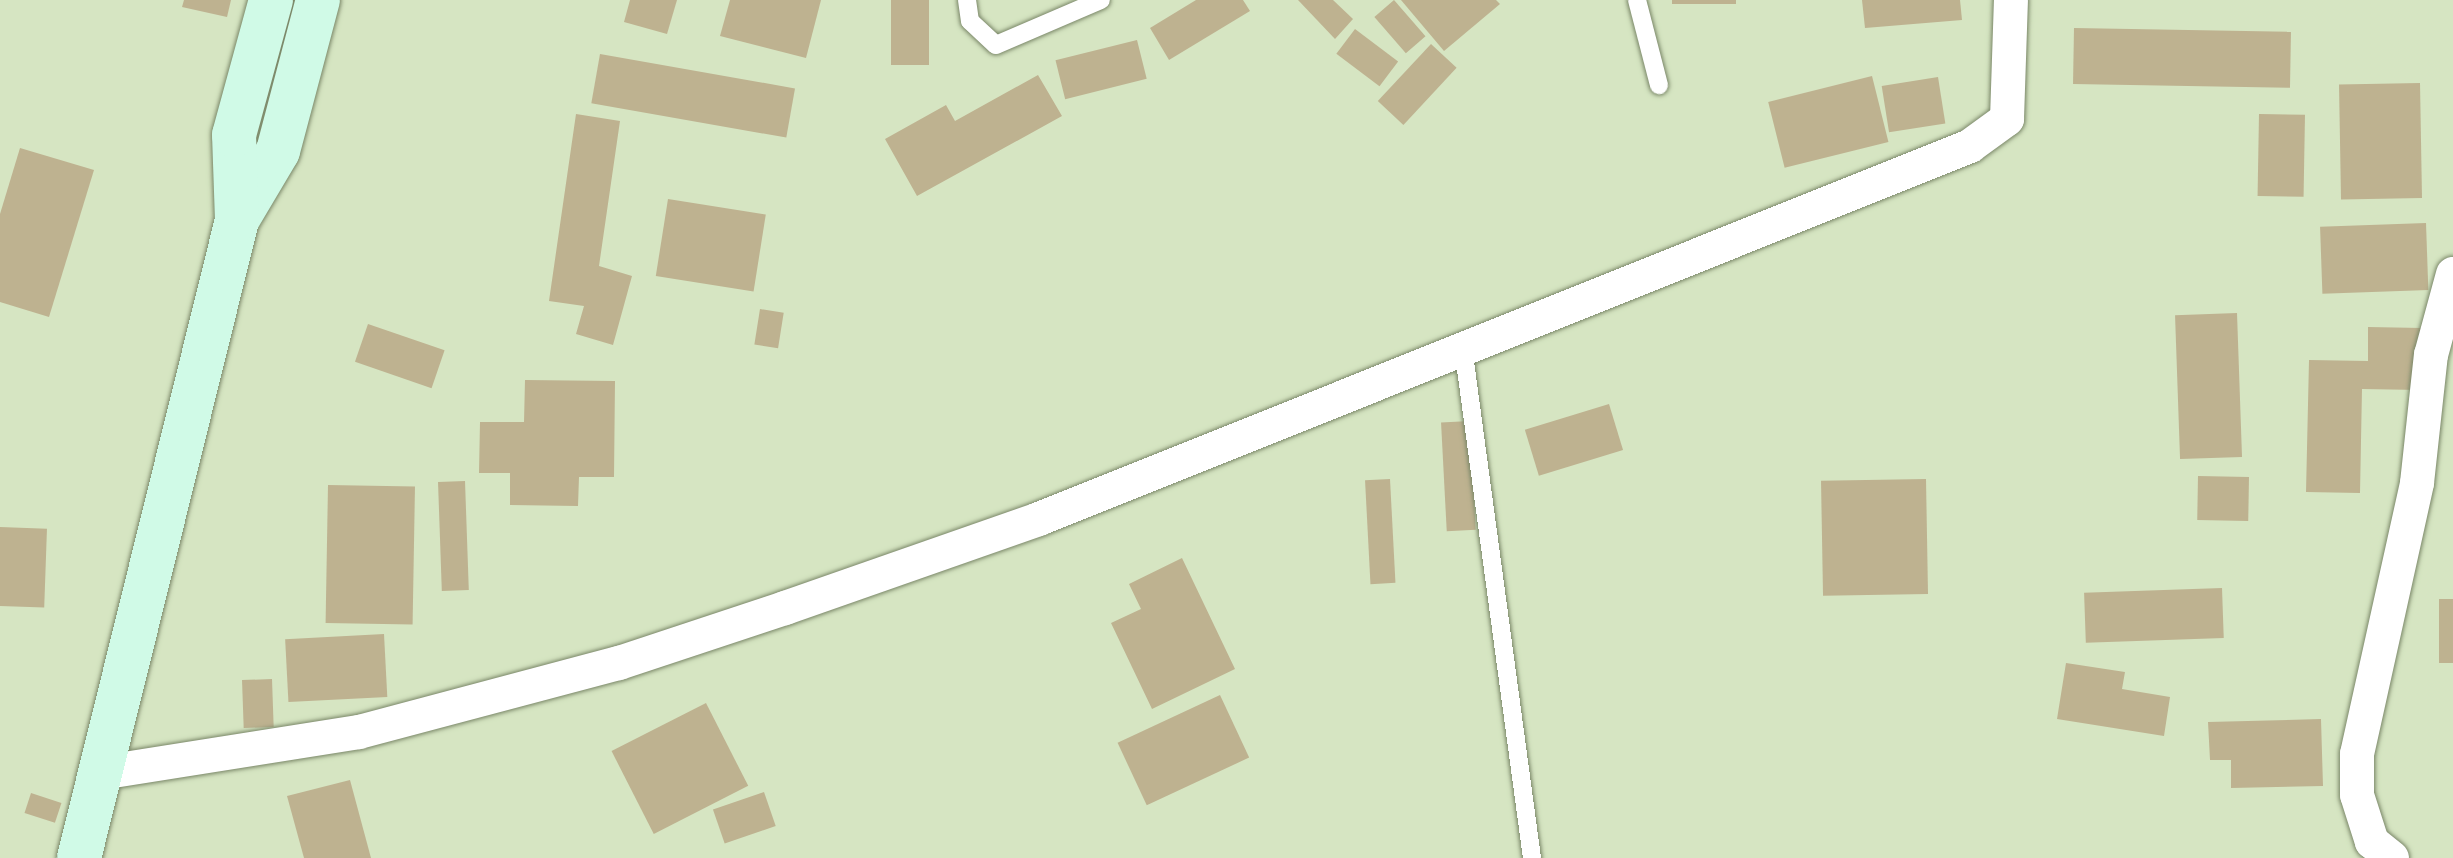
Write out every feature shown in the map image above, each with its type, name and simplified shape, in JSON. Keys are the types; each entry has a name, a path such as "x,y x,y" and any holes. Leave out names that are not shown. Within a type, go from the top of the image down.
{"main road":[{"path":"79,858 237,220 234,135 271,0"},
{"path":"237,220 278,151 318,0"}],"street":[{"path":"100,773 359,732 619,663 1039,519 1970,146 2007,119 2011,0"},
{"path":"2377,853 2357,795 2357,754 2417,483 2431,355 2453,274"}],"lane":[{"path":"967,0 970,21 996,45 1101,0"},
{"path":"1637,0 1659,85"},
{"path":"1463,347 1532,858"}],"building":[{"path":"184,0 231,0 227,17 182,7"},
{"path":"630,0 677,0 667,34 624,22"},
{"path":"730,0 821,0 806,58 720,36"},
{"path":"891,0 929,0 929,65 891,65"},
{"path":"1196,0 1243,0 1250,11 1169,60 1150,28"},
{"path":"1298,0 1333,0 1353,19 1335,39"},
{"path":"1394,0 1425,36 1406,53 1374,17"},
{"path":"1401,0 1496,0 1500,4 1444,51"},
{"path":"1672,0 1736,0 1736,4 1672,4"},
{"path":"1862,0 1960,0 1962,20 1865,28"},
{"path":"2074,28 2291,32 2290,88 2073,84"},
{"path":"1355,29 1398,61 1379,86 1336,54"},
{"path":"1137,40 1147,79 1065,99 1055,60"},
{"path":"1431,44 1457,68 1403,125 1378,101"},
{"path":"600,54 795,88 786,138 591,103"},
{"path":"1038,75 1062,116 917,196 885,139 946,105 955,121"},
{"path":"1872,76 1888,142 1785,168 1768,102"},
{"path":"1938,77 1945,123 1889,132 1882,86"},
{"path":"2420,83 2422,198 2341,199 2339,84"},
{"path":"576,114 620,121 599,266 632,276 613,345 576,334 584,306 549,301"},
{"path":"2259,114 2305,115 2304,197 2258,196"},
{"path":"20,148 94,170 49,317 0,302 0,214"},
{"path":"668,199 766,214 754,292 656,276"},
{"path":"2426,223 2428,290 2322,294 2320,227"},
{"path":"760,309 784,313 778,348 754,345"},
{"path":"2237,313 2242,457 2180,459 2175,315"},
{"path":"368,324 445,350 432,388 355,362"},
{"path":"2368,327 2422,328 2420,390 2362,389 2360,493 2306,492 2309,360 2368,361"},
{"path":"525,380 615,381 614,477 579,477 578,506 510,505 510,473 479,473 480,422 524,422"},
{"path":"1609,404 1623,450 1539,476 1525,430"},
{"path":"1470,421 1476,530 1447,531 1441,423"},
{"path":"2198,476 2249,477 2248,521 2197,520"},
{"path":"1390,479 1395,583 1370,584 1365,480"},
{"path":"1926,479 1928,594 1823,596 1821,481"},
{"path":"465,481 469,590 442,591 438,482"},
{"path":"328,485 415,487 413,624 326,623"},
{"path":"0,527 47,529 44,608 0,606"},
{"path":"1182,558 1235,669 1152,709 1111,623 1141,609 1129,584"},
{"path":"2222,588 2224,638 2086,643 2084,593"},
{"path":"2439,599 2453,599 2453,663 2439,663"},
{"path":"384,634 387,697 288,702 285,639"},
{"path":"2066,663 2125,672 2122,689 2170,697 2164,736 2057,719"},
{"path":"272,679 274,727 244,728 242,680"},
{"path":"1220,695 1249,758 1147,805 1118,743"},
{"path":"706,703 748,786 654,834 612,751"},
{"path":"2321,719 2323,786 2231,788 2231,760 2210,760 2208,722"},
{"path":"350,780 371,858 304,858 287,796"},
{"path":"764,792 776,826 725,844 713,810"},
{"path":"31,793 61,803 55,823 25,813"}]}
